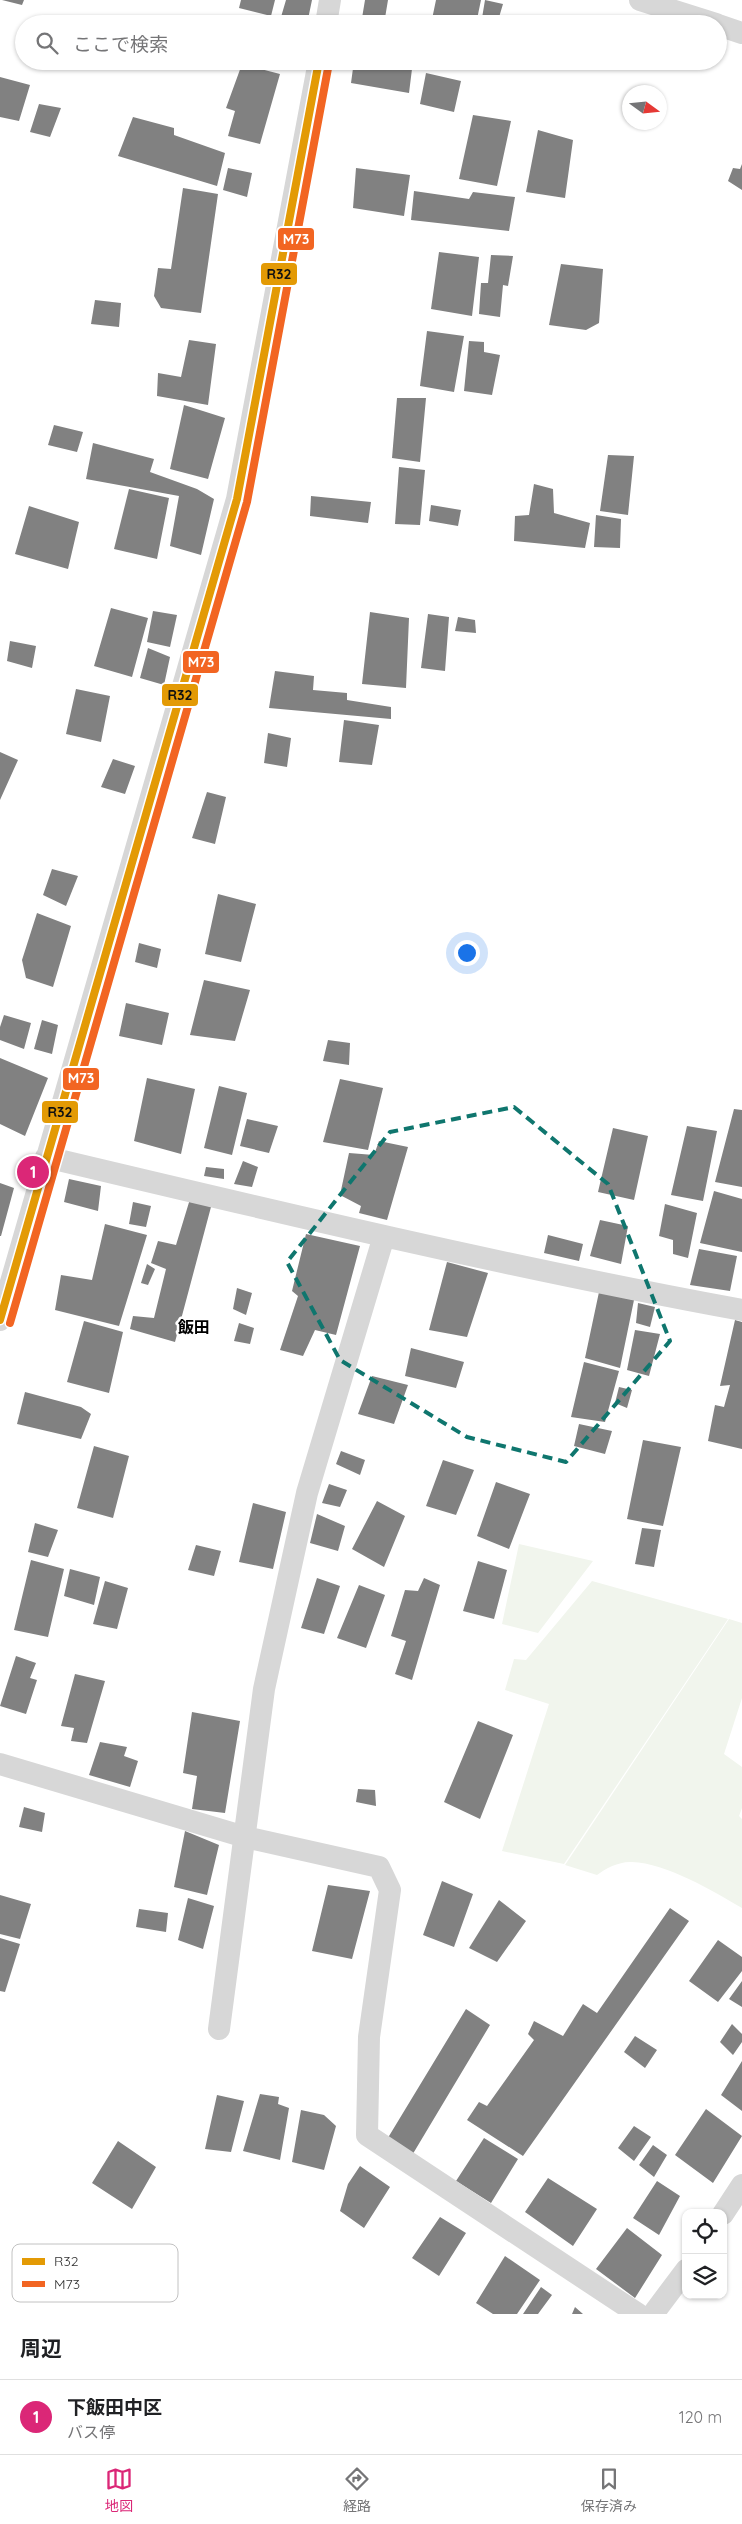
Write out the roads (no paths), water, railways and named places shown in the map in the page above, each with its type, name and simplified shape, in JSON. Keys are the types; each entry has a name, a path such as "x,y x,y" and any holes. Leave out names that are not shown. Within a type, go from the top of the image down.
{"street":[{"path":"328,15 330,0"},
{"path":"640,0 686,6 702,15"},
{"path":"727,28 742,33"},
{"path":"0,1320 237,499 317,70"},
{"path":"46,1156 384,1236 624,1288 742,1310"},
{"path":"219,2029 264,1689 307,1493 384,1236"},
{"path":"0,1764 245,1837 379,1867 390,1890 369,2037 367,2135 638,2314"},
{"path":"726,2209 742,2185"},
{"path":"653,2314 682,2275"}],"place":[{"name":"下飯田中区","path":"33,1172"}],"district":[{"name":"飯田","path":"194,1327"}]}
